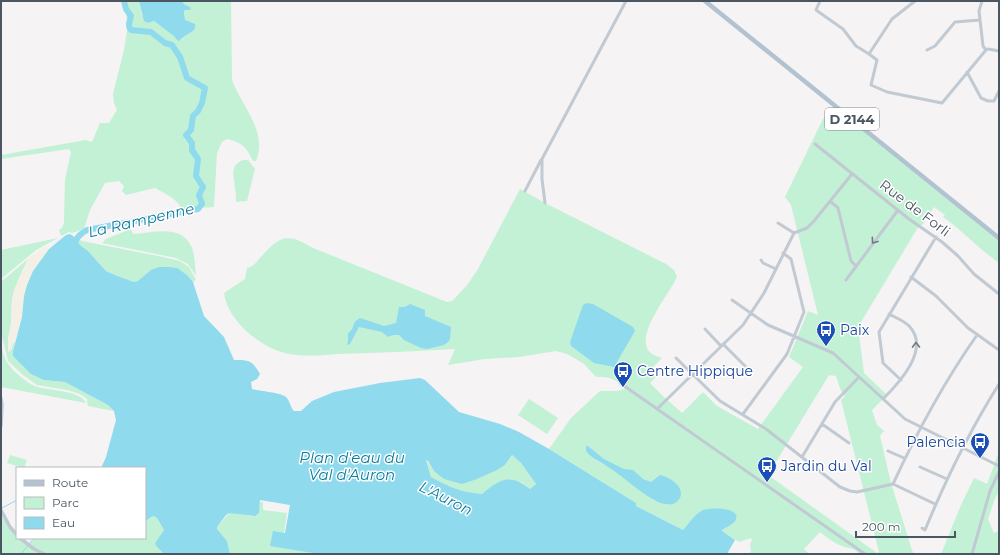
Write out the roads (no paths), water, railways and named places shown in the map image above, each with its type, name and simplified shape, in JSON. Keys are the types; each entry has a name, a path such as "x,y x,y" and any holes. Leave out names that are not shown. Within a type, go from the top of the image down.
{"main road":[{"name":"D 2144","path":"705,1 999,238"}],"street":[{"path":"525,191 626,1"},
{"path":"820,1 816,10 843,30 856,46 877,60 870,84 887,92 926,98 942,103 986,50 999,50"},
{"path":"869,54 892,19 915,1"},
{"path":"982,1 979,11 983,46 986,50"},
{"path":"927,50 935,46 955,22 980,20"},
{"path":"967,72 981,98 988,101 994,101 999,91"},
{"name":"Rue de Forli","path":"815,144 898,210 936,237 958,256 974,274 999,294"},
{"path":"542,158 542,179 545,203"},
{"path":"657,409 743,324 764,293 794,233 810,225 852,174"},
{"path":"830,201 838,208 851,261 856,266"},
{"path":"846,280 898,210"},
{"path":"778,223 794,233"},
{"path":"901,380 884,364 882,360 879,332 936,237"},
{"path":"743,414 786,356 804,310 791,259 783,253"},
{"path":"761,260 776,269"},
{"path":"911,277 936,296 965,326 999,350"},
{"path":"732,300 768,325 833,353 905,419 920,428 999,466"},
{"path":"883,399 901,380 915,356 917,342 915,335 909,327 889,314"},
{"path":"705,329 745,366"},
{"path":"893,484 904,458 920,428 953,370 977,335"},
{"path":"676,358 720,401 764,427 844,490 857,492 893,484 936,504"},
{"path":"802,457 835,402 858,377"},
{"path":"620,383 865,554"},
{"path":"922,528 925,530 962,447 999,384"},
{"path":"1,398 1,426"},
{"path":"822,424 849,443"},
{"path":"888,451 904,458"},
{"path":"920,467 947,479"},
{"path":"972,554 990,491 999,472"},
{"path":"1,511 10,527 16,534"},
{"path":"21,539 34,549 44,554"}],"water":[{"path":"139,1 182,1 191,9 185,10 185,20 195,24 195,29 179,41 154,21 148,23 144,21"},
{"name":"Plan d'eau du Val d'Auron","path":"70,234 76,238 80,245 88,251 106,271 134,282 138,281 151,270 159,267 177,268 187,275 193,282 204,316 224,337 234,360 243,360 252,363 260,374 257,379 251,382 252,389 276,393 284,396 294,411 301,411 312,401 334,392 380,383 420,378 425,380 459,412 500,424 519,432 636,503 636,506 683,530 695,516 703,510 719,508 735,513 735,521 722,531 735,540 727,554 319,554 270,546 273,531 285,533 290,505 260,500 259,513 255,516 229,513 217,527 227,541 230,554 164,554 155,543 164,530 157,518 154,516 146,521 146,467 101,467 106,457 116,420 114,411 108,405 65,382 44,380 31,374 13,356 22,317 24,296 27,285 33,271 49,249 66,235","holes":["512,455 521,463 536,484 530,489 517,481 505,480 494,485 482,494 468,492 444,484 431,477 426,460 434,471 444,479 462,484 497,470 505,465"]},
{"path":"587,303 593,304 633,327 635,331 614,367 594,363 571,346 570,342 583,305"},
{"path":"410,304 425,310 425,316 451,327 450,339 448,342 444,345 427,349 421,348 404,340 399,335 388,337 382,332 359,327 350,344 347,345 348,334 358,319 360,318 384,326 396,323 399,307 405,307"},
{"path":"586,446 604,459 624,469 633,470 643,479 651,482 660,475 672,480 679,486 681,494 680,498 673,504 660,503 652,499 591,456 586,451"}],"waterway":[{"name":"La Rampenne","path":"74,244 76,239 87,230 198,209 202,204 199,195 203,187 196,176 198,159 192,150 192,143 186,135 191,130 193,116 198,111 202,103 205,88 187,78 180,57 172,45 165,43 151,32 131,30 129,25 131,16 126,9 124,1"},
{"path":"2,508 16,501"},
{"path":"21,554 33,539"}],"place":[{"name":"Paix","path":"826,347"},
{"name":"Centre Hippique","path":"623,388"},
{"name":"Palencia","path":"980,459"},
{"name":"Jardin du Val","path":"767,483"}],"water label":[{"name":"L'Auron","path":"446,498"}]}
